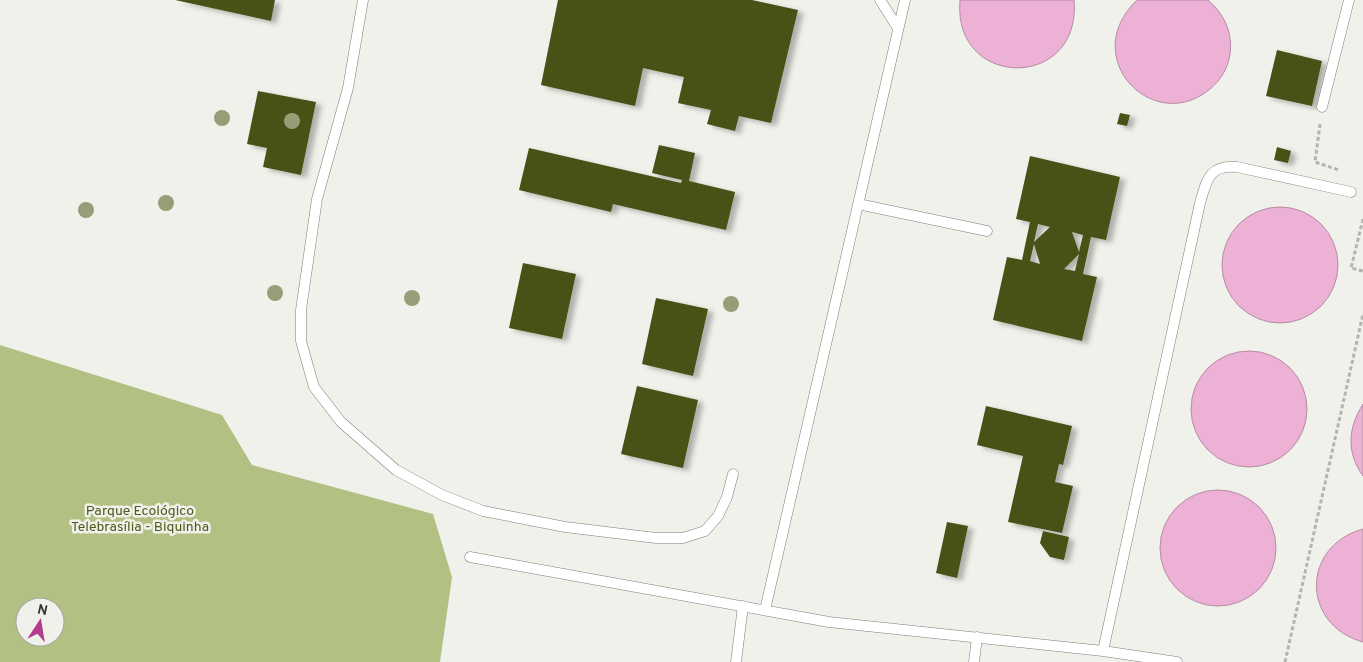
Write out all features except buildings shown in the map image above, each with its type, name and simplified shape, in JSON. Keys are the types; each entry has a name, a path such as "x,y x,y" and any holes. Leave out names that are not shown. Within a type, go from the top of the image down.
{"lane":[{"path":"362,0 348,88 317,199 301,310 301,341 314,387 341,422 396,470 442,495 483,511 565,527 656,538 683,538 705,531 718,516 727,497 733,474"},
{"path":"880,0 898,28"},
{"path":"765,610 905,0"},
{"path":"1322,107 1349,0"},
{"path":"1103,650 1200,203 1210,174 1216,170 1229,167 1351,192"},
{"path":"858,204 988,231"},
{"path":"470,557 829,622 1103,650 1177,662"},
{"path":"736,662 743,606"},
{"path":"974,662 977,637"}],"path":[{"path":"1322,107 1315,162 1354,175 1351,192"},
{"path":"1363,220 1351,268 1363,271"},
{"path":"1285,662 1363,314"}],"green space":[{"name":"Parque Ecológico Telebrasília - Biquinha","path":"0,345 222,415 252,465 433,514 452,577 440,662 0,662"}],"shaded area":[{"path":"960,0 1074,0 1071,30 1058,51 1039,64 1017,68 995,64 976,51 963,30"},
{"path":"1137,0 1208,0 1219,11 1229,31 1231,46 1228,64 1217,82 1210,89 1188,101 1167,103 1146,97 1130,84 1119,66 1115,45 1121,22"},
{"path":"1280,207 1302,212 1321,224 1333,243 1338,265 1333,287 1321,306 1302,318 1280,323 1258,318 1239,306 1227,287 1222,265 1227,243 1239,224 1258,212"},
{"path":"1249,351 1271,356 1290,368 1302,387 1307,409 1302,431 1290,450 1271,462 1249,467 1227,462 1208,450 1196,431 1191,409 1196,387 1208,368 1227,356"},
{"path":"1363,404 1363,476 1354,458 1351,440 1354,422"},
{"path":"1218,490 1240,495 1259,507 1271,526 1276,548 1271,570 1259,589 1240,601 1218,606 1196,601 1177,589 1165,570 1160,548 1165,526 1177,507 1196,495"},
{"path":"1363,529 1363,642 1343,633 1328,620 1319,603 1316,586 1319,568 1328,551 1343,538"}]}
